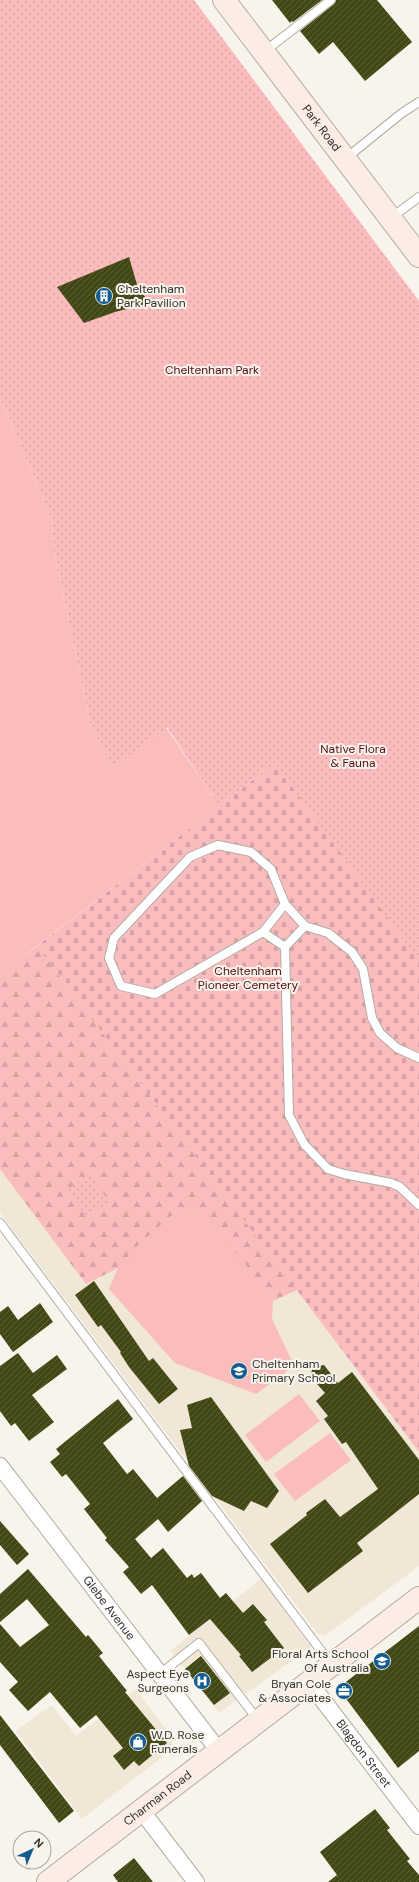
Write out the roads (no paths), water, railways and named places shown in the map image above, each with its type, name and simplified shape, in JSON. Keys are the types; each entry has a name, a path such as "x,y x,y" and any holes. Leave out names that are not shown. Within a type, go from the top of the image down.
{"main road":[{"name":"Park Road","path":"224,0 419,256"},
{"name":"Charman Road","path":"48,1882 419,1598"}],"street":[{"name":"Glebe Avenue","path":"0,1466 219,1751"},
{"name":"Blagdon Street","path":"309,1682 419,1826"},
{"path":"142,1810 196,1882"}],"lane":[{"path":"263,52 331,0"},
{"path":"344,159 402,113 419,102"},
{"path":"390,218 419,197"},
{"path":"285,904 263,932 155,994 121,986 109,958 114,938 190,857 218,845 251,852 271,869 285,904 305,926 328,933 352,952 363,969 372,1018 380,1033 397,1048 419,1058"},
{"path":"305,926 285,947 289,1115 304,1144 328,1169 344,1174 391,1183 400,1187 419,1204"},
{"path":"263,932 285,947"},
{"path":"0,1223 332,1664"},
{"path":"160,1674 199,1643 258,1720"}],"place":[{"name":"Cheltenham Park Pavilion","path":"104,296"},
{"name":"Cheltenham Primary School","path":"239,1371"},
{"name":"Floral Arts School Of Australia","path":"382,1661"},
{"name":"Aspect Eye Surgeons","path":"202,1681"},
{"name":"Bryan Cole & Associates","path":"344,1691"},
{"name":"W.D. Rose Funerals","path":"138,1742"}],"park label":[{"name":"Cheltenham Park","path":"212,370"},
{"name":"Native Flora & Fauna","path":"353,756"},
{"name":"Cheltenham Pioneer Cemetery","path":"248,978"}]}
